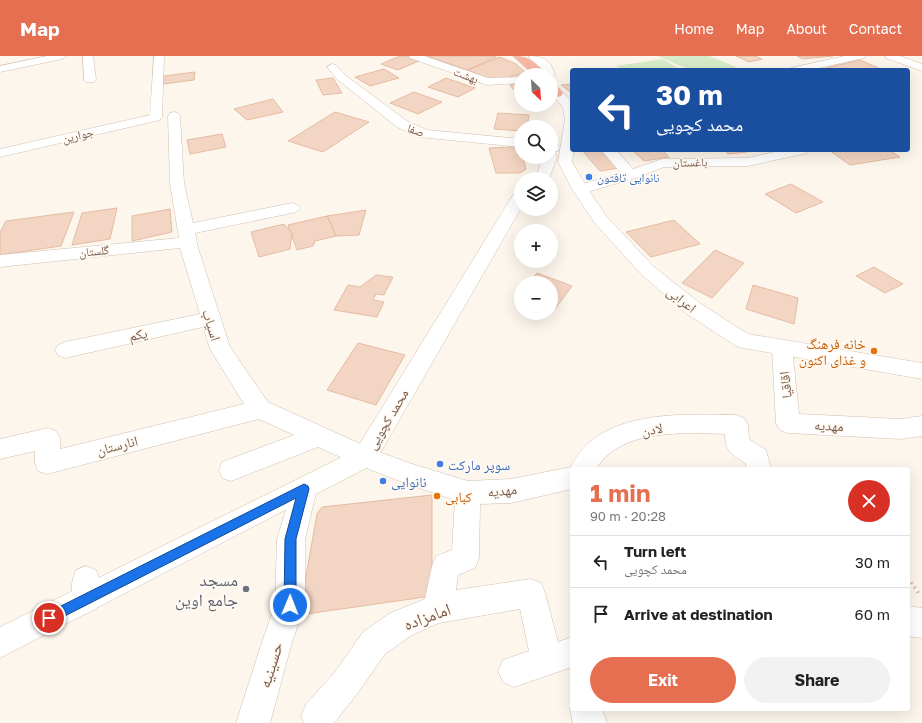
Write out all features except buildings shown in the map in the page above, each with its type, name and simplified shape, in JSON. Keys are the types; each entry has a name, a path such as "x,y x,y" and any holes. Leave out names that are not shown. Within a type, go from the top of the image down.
{"highway":[{"path":"518,56 534,68"}],"street":[{"path":"0,68 62,56"},
{"path":"88,56 90,80"},
{"name":"جوارین","path":"0,153 156,117 159,56"},
{"name":"بهشت","path":"414,56 487,82 514,80"},
{"path":"804,68 860,56"},
{"path":"890,56 922,68"},
{"path":"534,57 547,68"},
{"name":"صفا","path":"332,67 341,77 405,126 431,135 514,142"},
{"name":"اعرابی","path":"559,97 569,106 570,113"},
{"name":"اسیاب","path":"174,116 177,183 186,236 210,319 220,349 260,409"},
{"name":"اعرابی","path":"570,128 566,162 580,189 600,219 647,270 694,309 743,341 922,371"},
{"path":"610,152 631,175"},
{"name":"باغستان","path":"580,189 631,175 662,163 748,162 793,152"},
{"name":"محمد کچویی","path":"0,643 86,589 304,489 365,457 514,207"},
{"name":"گلستان","path":"0,261 186,236 292,208"},
{"name":"یکم","path":"65,350 210,319"},
{"name":"اقاقیا","path":"782,348 788,423"},
{"path":"260,409 365,457"},
{"name":"انارستان","path":"0,449 48,438 47,463 260,409"},
{"name":"مهدیه","path":"788,423 901,429 922,426"},
{"name":"لادن","path":"583,467 596,450 627,433 681,424 736,425 737,444 757,458 759,467"},
{"path":"231,470 319,436"},
{"name":"مهدیه","path":"365,457 412,475 468,493 511,491 570,478"},
{"name":"حسینیه","path":"253,723 277,642 290,605 291,539 304,489"},
{"path":"438,608 446,566 465,558 468,493"},
{"name":"امامزاده","path":"318,716 346,683 374,643 401,624 438,608 531,593 566,654"},
{"path":"910,620 922,623"},
{"path":"514,671 566,654"},
{"path":"587,711 590,723"}],"path":[{"path":"910,581 922,598"}],"green space":[{"path":"658,56 709,56 738,68 685,68"},
{"path":"663,59 678,68 619,68 616,66"}],"place":[{"name":"نانوایی تافتون","path":"589,177"},
{"name":"خانه فرهنگ و غذای اکنون","path":"874,351"},
{"name":"سوپر مارکت","path":"440,464"},
{"name":"نانوایی","path":"383,481"},
{"name":"کبابی","path":"437,496"},
{"name":"مسجد جامع اوین","path":"246,589"}],"route":[{"path":"49,618 304,489 291,539 290,605"}]}
